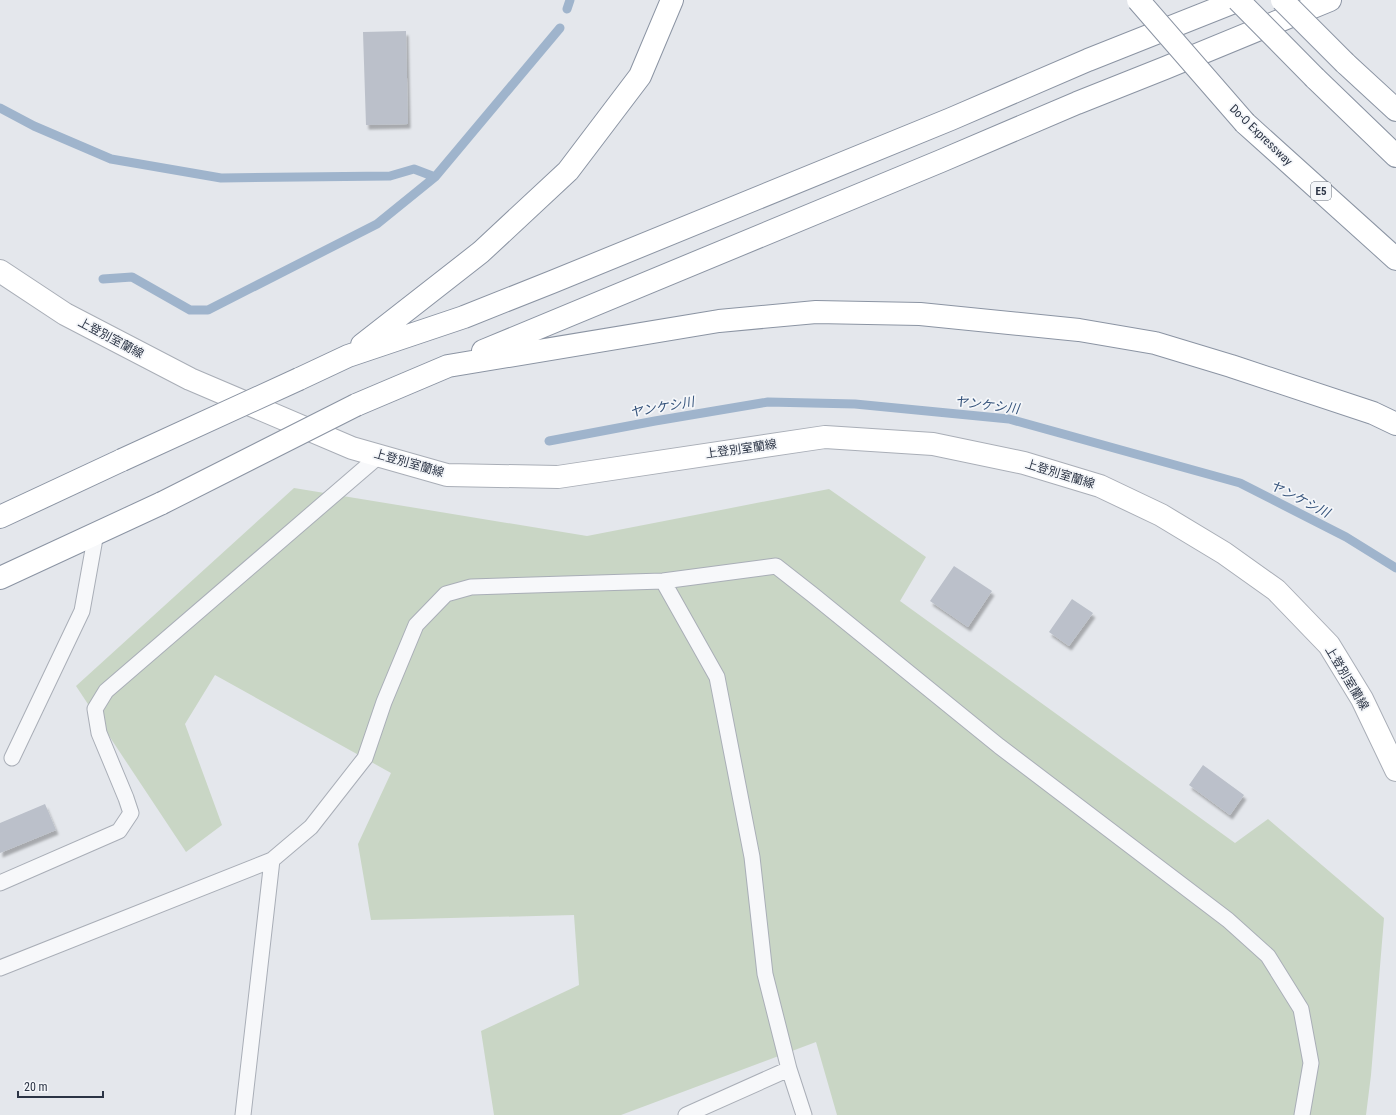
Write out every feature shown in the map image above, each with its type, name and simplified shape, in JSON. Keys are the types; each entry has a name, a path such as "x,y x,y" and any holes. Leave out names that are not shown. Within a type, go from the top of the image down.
{"main road":[{"path":"348,356 481,252 568,171 640,76 672,0"},
{"name":"Do-O Expressway","path":"1138,0 1245,123 1396,259"},
{"path":"0,517 348,356 464,316 552,282 951,119 1088,60 1238,0 1396,156"},
{"path":"1282,0 1345,63 1396,110"},
{"path":"0,578 162,503 356,405 1077,103 1172,66 1330,0"},
{"name":"上登別室蘭線","path":"0,271 65,314 190,379 352,448 447,475 558,477 825,437 933,444 1024,462 1100,486 1161,515 1224,553 1276,590 1329,645 1362,699 1396,770"},
{"path":"448,366 719,321 816,312 920,314 1078,330 1155,343 1231,366 1374,413 1396,424"}],"lane":[{"path":"0,883 119,831 131,813 99,733 95,709 106,690 380,455"},
{"path":"12,758 82,610 96,534"},
{"path":"0,968 272,860 310,827 365,758 384,702 416,625 446,594 472,587 663,581 776,566 999,746 1228,920 1268,956 1301,1009 1311,1063 1302,1115"},
{"path":"663,581 717,677 752,857 765,974 789,1069 804,1115"},
{"path":"243,1115 272,860"},
{"path":"686,1115 789,1069"}],"green space":[{"path":"294,488 587,536 829,489 926,557 900,601 1235,843 1268,819 1384,918 1371,1075 1366,1115 837,1115 816,1042 621,1115 494,1115 481,1031 579,985 574,915 371,920 358,844 391,773 215,675 185,724 222,825 186,852 76,686"}],"building":[{"path":"406,31 408,124 366,125 363,32"},
{"path":"954,566 992,591 968,627 930,601"},
{"path":"1072,599 1093,613 1069,646 1049,632"},
{"path":"1203,765 1244,795 1230,815 1189,785"},
{"path":"45,804 56,830 0,853 0,823"}],"waterway":[{"path":"567,9 570,0"},
{"path":"103,279 132,277 190,310 208,310 377,224 435,177 560,28"},
{"path":"0,108 34,126 111,159 221,178 390,176 414,169 435,177"},
{"name":"ヤンケシ川","path":"549,441 768,402 855,404 1009,419 1240,483 1346,537 1396,568"}]}
